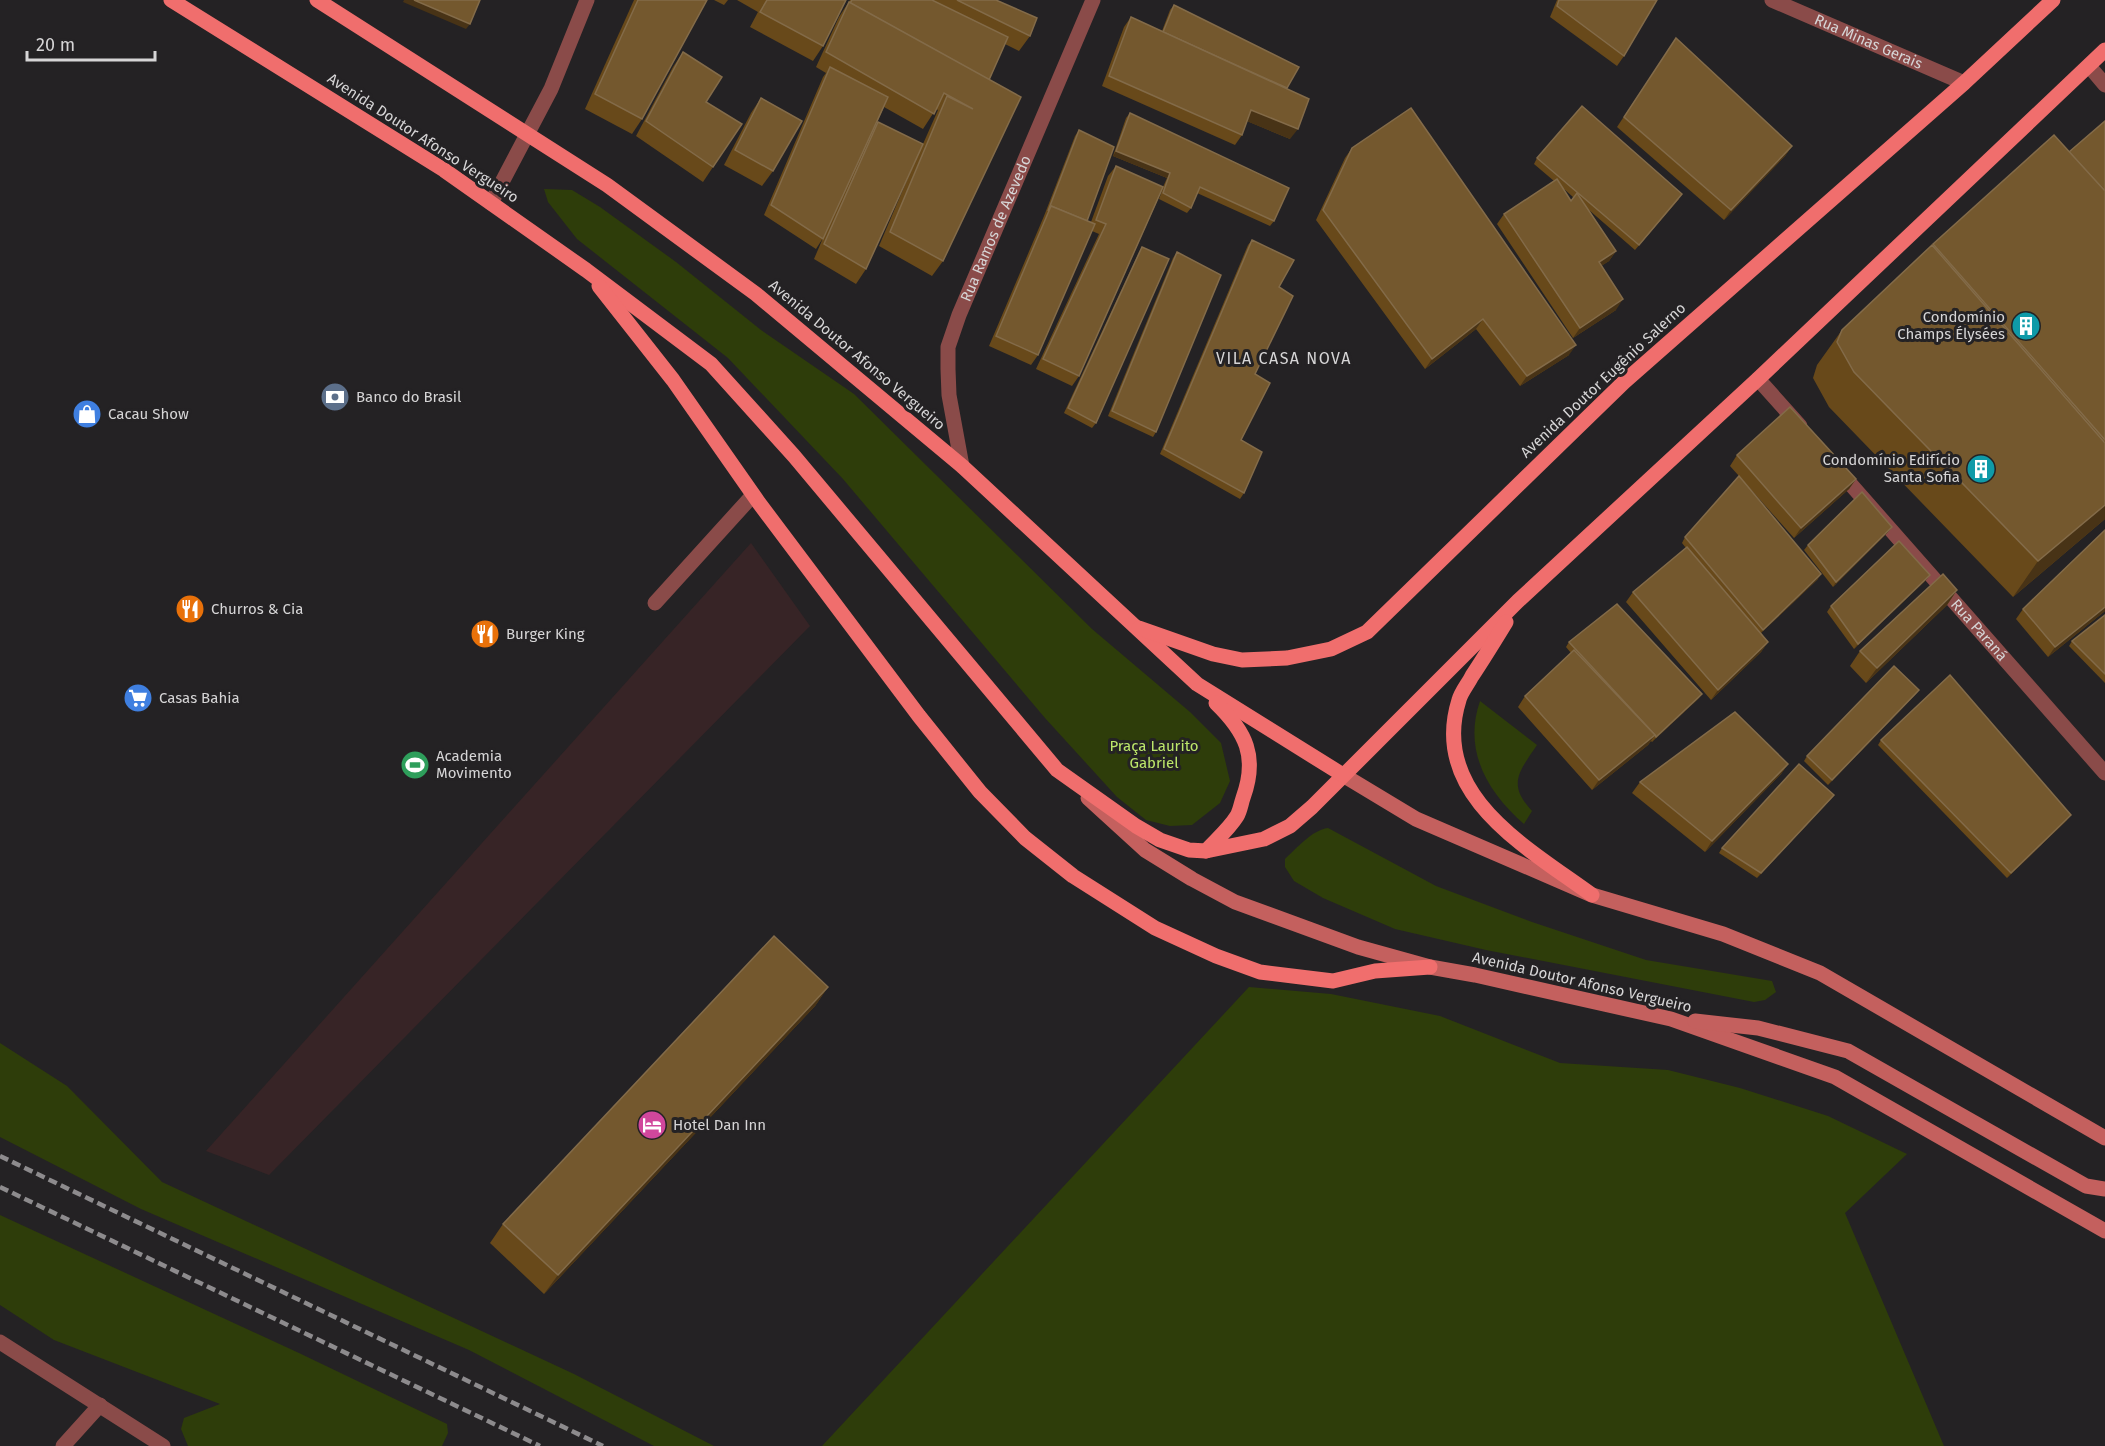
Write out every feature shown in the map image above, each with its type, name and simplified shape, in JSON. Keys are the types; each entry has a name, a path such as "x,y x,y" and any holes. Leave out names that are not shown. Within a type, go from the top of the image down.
{"main road":[{"name":"Avenida Doutor Afonso Vergueiro","path":"171,0 444,170 586,270 711,364 794,456 1057,770 1145,850 1235,902 1358,947 1430,967 1671,1019 1835,1077 2105,1231"},
{"name":"Avenida Doutor Afonso Vergueiro","path":"317,0 606,185 756,294 962,466 1197,684 1416,819 1592,895 1723,934 1820,973 2105,1138"},
{"name":"Avenida Doutor Eugênio Salerno","path":"1133,626 1213,654 1242,660 1287,658 1330,649 1367,632 1624,382 1964,83 2053,0"},
{"path":"1343,775 1518,601 1758,379 2105,50"},
{"path":"586,270 673,380 753,495 919,716 980,792 1025,838 1073,876 1155,928 1216,956 1260,972 1333,981 1374,971 1430,967"},
{"path":"1518,601 1459,699 1452,739 1459,770 1477,801 1508,833 1592,895"},
{"path":"1197,684 1231,718 1240,730 1249,750 1248,786 1237,816 1206,852"},
{"name":"Avenida Doutor Afonso Vergueiro","path":"1057,770 1136,826 1160,840 1189,850 1206,852 1264,839 1290,826 1343,775"},
{"path":"1671,1019 1758,1028 1848,1051 2086,1186 2105,1189"}],"street":[{"path":"491,203 551,88 587,0"},
{"name":"Rua Ramos de Azevedo","path":"962,466 949,396 948,347 959,315 1093,0"},
{"name":"Rua Minas Gerais","path":"1772,0 1964,83"},
{"path":"2089,66 2105,85"},
{"path":"1758,379 1807,434"},
{"name":"Rua Paraná","path":"1830,461 2105,773"},
{"path":"655,603 753,495"},
{"path":"0,1341 163,1446"},
{"path":"63,1446 100,1405"}],"shaded area":[{"path":"751,543 810,626 269,1175 206,1151"}],"green space":[{"name":"Praça Laurito Gabriel","path":"544,189 572,190 600,207 676,262 761,330 854,394 1092,629 1190,712 1221,743 1230,781 1220,803 1192,825 1170,826 1146,820 1117,797 1045,718 843,479 728,358 577,239 548,202"},
{"path":"1480,701 1537,745 1518,778 1520,793 1532,811 1524,824 1499,798 1482,769 1474,736 1475,719"},
{"path":"1328,828 1436,886 1532,922 1646,960 1772,981 1776,992 1765,1000 1754,1002 1486,950 1395,929 1323,898 1294,881 1285,867 1285,859 1316,832"},
{"path":"1249,987 1331,994 1440,1016 1560,1063 1668,1070 1740,1088 1828,1116 1907,1154 1845,1213 1944,1446 822,1446"},
{"path":"0,1043 67,1086 162,1182 574,1374 714,1446 654,1446 469,1350 141,1209 0,1137"},
{"path":"0,1215 447,1424 448,1433 442,1446 188,1446 181,1429 184,1418 220,1404 54,1340 0,1305"}],"building":[{"path":"414,0 480,0 470,24"},
{"path":"638,0 707,0 642,119 595,94"},
{"path":"767,0 846,0 823,46 760,12"},
{"path":"852,0 932,0 1008,37 989,80 850,3"},
{"path":"957,0 996,0 1037,18 1030,36"},
{"path":"1559,0 1657,0 1624,56 1557,6"},
{"path":"849,2 1021,97 943,261 890,232 947,96 973,109 944,93 934,114 826,52"},
{"path":"1174,5 1299,67 1287,88 1163,32"},
{"path":"1131,17 1309,99 1298,129 1251,110 1242,135 1109,76"},
{"path":"1676,38 1792,146 1731,210 1624,117"},
{"path":"683,52 722,77 706,102 742,124 713,167 646,121"},
{"path":"830,67 888,97 823,239 771,205"},
{"path":"761,98 802,121 773,171 735,150"},
{"path":"1582,106 1682,194 1639,245 1537,158"},
{"path":"1411,108 1576,345 1527,376 1483,319 1432,359 1323,210 1352,148"},
{"path":"1130,113 1289,188 1274,221 1200,187 1191,208 1163,193 1170,173 1116,151"},
{"path":"2105,121 2105,191 2069,152"},
{"path":"878,122 923,144 866,269 824,244"},
{"path":"1079,130 1114,147 1087,221 1051,206 1048,211"},
{"name":"Condomínio Champs Élysées","path":"2054,135 2105,191 2105,440 1933,244"},
{"path":"1116,166 1163,187 1079,376 1043,359 1106,224 1096,220"},
{"path":"1557,179 1571,201 1577,193 1616,251 1599,262 1623,299 1580,328 1504,214"},
{"path":"1051,206 1095,224 1038,355 996,336"},
{"path":"1252,240 1294,260 1279,287 1293,296 1255,374 1270,383 1241,440 1262,452 1244,493 1164,449"},
{"name":"Condomínio Edifício Santa Sofia","path":"1932,245 2105,443 2105,505 2038,561 1854,372 1837,342 1842,330"},
{"path":"1142,247 1169,259 1096,423 1068,408"},
{"path":"1177,252 1221,275 1156,432 1112,411"},
{"path":"1790,407 1856,479 1801,528 1737,455"},
{"path":"1739,476 1821,574 1763,630 1685,537"},
{"path":"1862,492 1892,527 1836,582 1808,545"},
{"path":"2105,530 2105,607 2055,647 2023,609"},
{"path":"1899,541 1930,575 1858,644 1831,606"},
{"path":"1687,547 1768,642 1718,690 1633,592"},
{"path":"1943,574 1957,590 1877,668 1860,651"},
{"path":"1617,604 1702,694 1656,737 1569,642"},
{"path":"2105,615 2105,674 2072,641"},
{"path":"1574,650 1655,735 1599,780 1525,696"},
{"path":"1894,666 1919,690 1832,780 1807,756"},
{"path":"1950,675 2071,815 2011,873 1881,740"},
{"path":"1735,712 1788,764 1712,841 1640,782"},
{"path":"1799,764 1834,795 1761,873 1722,848"},
{"name":"Hotel Dan Inn","path":"774,936 828,987 558,1275 503,1224"}],"railway":[{"path":"0,1156 603,1446"},
{"path":"0,1187 540,1446"}],"place":[{"name":"Condomínio Champs Élysées","path":"2026,326"},
{"name":"Banco do Brasil","path":"335,397"},
{"name":"Cacau Show","path":"87,414"},
{"name":"Condomínio Edifício Santa Sofia","path":"1981,469"},
{"name":"Churros & Cia","path":"190,609"},
{"name":"Burger King","path":"485,634"},
{"name":"Casas Bahia","path":"138,698"},
{"name":"Academia Movimento","path":"415,765"},
{"name":"Hotel Dan Inn","path":"652,1125"}],"district":[{"name":"VILA CASA NOVA","path":"1284,358"}]}
